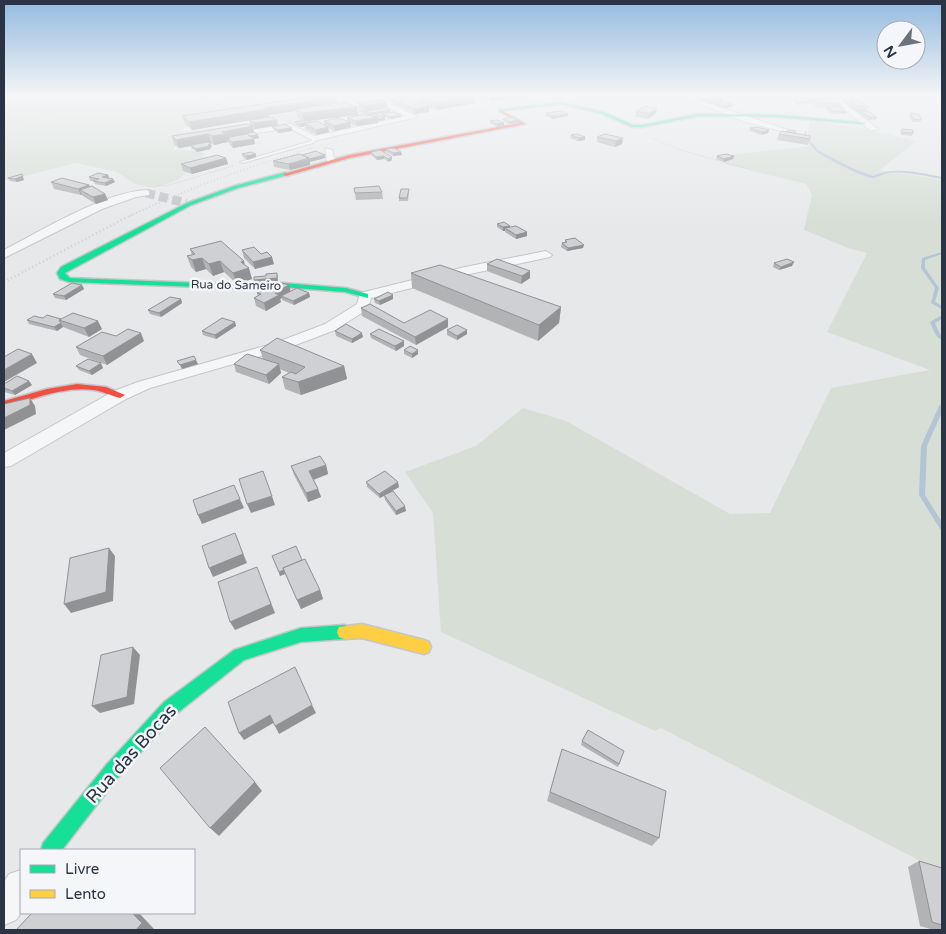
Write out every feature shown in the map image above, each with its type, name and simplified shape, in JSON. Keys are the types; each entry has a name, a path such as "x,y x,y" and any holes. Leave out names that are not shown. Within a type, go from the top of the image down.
{"street":[{"name":"Rua do Sameiro","path":"365,296 346,290 301,286 251,287 69,280 63,277 61,273 64,269 144,229 187,204 330,156 430,140"},
{"path":"4,255 113,201 143,193"},
{"path":"4,461 120,395 144,385 280,346 330,327 363,306 365,296 464,271 546,254"},
{"path":"4,404 74,386 107,388 120,395"},
{"name":"Rua das Bocas","path":"51,849 113,770 170,708 240,655 301,635 362,630 424,647"},
{"path":"4,908 20,887"}],"lane":[{"path":"242,162 312,142 314,140"}],"path":[{"path":"657,140 680,150 750,169"},
{"path":"166,186 242,162"}],"shaded area":[{"path":"4,140 189,140 176,145 173,150 197,151 205,154 199,162 177,180 155,188 135,184 117,172 76,163 4,181"},
{"path":"809,140 916,141 880,170 942,180 942,872 661,728 655,731 441,632 433,513 405,472 476,446 523,408 566,421 730,514 770,513 831,388 930,370 827,332 867,253 848,248 804,230 812,195 806,184 725,164 731,155 810,146"}],"building":[{"path":"228,140 250,140 232,142"},
{"path":"208,142 211,144 208,145 210,146 196,149 191,145"},
{"path":"394,148 401,152 393,153 386,149"},
{"path":"380,150 392,157 388,159 384,156 376,157 371,152"},
{"path":"316,151 325,155 308,159 302,155"},
{"path":"251,152 256,154 246,156 242,154"},
{"path":"299,154 309,158 289,164 273,161"},
{"path":"726,154 734,156 724,159 717,156"},
{"path":"217,155 226,158 190,168 181,164"},
{"path":"98,173 108,175 102,177 113,179 105,183 93,181 99,179 89,177"},
{"path":"22,174 23,176 15,179 8,178"},
{"path":"62,178 89,185 78,189 51,182"},
{"path":"92,186 105,194 93,197 80,190"},
{"path":"379,186 382,192 355,193 354,188"},
{"path":"401,189 409,189 407,198 399,198"},
{"path":"504,222 510,226 503,227 497,224"},
{"path":"516,226 527,232 516,235 505,228"},
{"path":"575,238 584,245 568,248 562,243 567,242 565,240"},
{"path":"221,241 244,261 241,262 249,268 233,273 220,261 209,264 202,258 192,260 187,256 195,254 190,249"},
{"path":"254,247 261,254 267,252 272,257 253,262 242,250"},
{"path":"497,259 530,271 522,276 487,264"},
{"path":"787,259 794,262 781,267 774,263"},
{"path":"440,265 561,307 539,325 411,273"},
{"path":"277,273 277,278 254,280 254,277"},
{"path":"278,282 289,285 275,293 279,295 264,303 254,298 261,294 257,293"},
{"path":"72,283 82,285 64,296 53,294"},
{"path":"297,288 309,293 293,301 281,296"},
{"path":"388,292 393,295 379,301 374,299"},
{"path":"170,297 181,299 159,313 148,310"},
{"path":"370,304 404,323 430,310 448,319 415,337 361,308"},
{"path":"73,313 98,321 84,328 59,320"},
{"path":"47,315 61,319 59,320 61,323 54,327 27,320 34,316 43,318"},
{"path":"222,318 235,322 215,335 202,331"},
{"path":"346,324 362,333 352,339 335,331"},
{"path":"457,325 467,330 457,336 447,330"},
{"path":"128,329 141,333 103,356 76,347 102,332 116,336"},
{"path":"379,329 404,341 395,346 370,334"},
{"path":"277,338 344,366 298,382 282,377 291,372 296,374 305,367 260,350"},
{"path":"410,346 418,350 412,354 404,350"},
{"path":"18,349 32,354 4,370 4,357"},
{"path":"247,354 279,364 266,375 234,364"},
{"path":"194,356 196,360 180,365 177,361"},
{"path":"88,359 101,363 89,371 76,366"},
{"path":"17,376 29,381 12,391 4,388 4,384"},
{"path":"30,398 30,405 4,418 4,404"},
{"path":"320,456 326,465 309,471 318,489 306,493 291,466"},
{"path":"263,471 272,496 247,504 239,479"},
{"path":"385,471 398,482 379,494 366,482"},
{"path":"234,485 240,499 198,515 193,500"},
{"path":"393,491 405,506 396,511 384,495"},
{"path":"235,533 243,554 209,568 202,546"},
{"path":"296,546 302,560 283,568 284,570 279,572 272,556"},
{"path":"109,548 106,592 64,604 70,558"},
{"path":"305,559 320,590 297,600 283,568"},
{"path":"257,567 271,604 230,622 218,582"},
{"path":"133,647 127,697 92,706 101,655"},
{"path":"295,667 312,705 275,726 270,715 239,733 228,702"},
{"path":"205,727 255,782 210,828 160,768"},
{"path":"588,730 624,751 619,764 582,741"},
{"path":"562,749 666,791 659,838 550,792"},
{"path":"919,861 942,868 942,925 932,922"},
{"path":"31,914 133,914 142,923 136,930 16,930"}],"waterway":[{"path":"809,140 817,151 851,169 873,177 879,174 897,172 942,178"},
{"path":"942,253 923,259 923,268 937,288 933,303 942,308"},
{"path":"942,317 932,322 942,339"},
{"path":"942,406 924,446 922,495 942,527"}],"tunnel":[{"path":"146,193 186,203"}],"railway":[{"path":"312,148 346,140"},
{"path":"130,216 220,178 312,148"},
{"path":"4,282 133,214"}],"traffic: fast":[{"path":"286,174 236,187 189,204 64,269 61,273 63,277 69,280 251,287 282,285 346,290 365,296"},
{"path":"51,849 113,770 170,708 239,655 301,635 344,632"}],"traffic: slow":[{"path":"344,632 362,631 424,647"}],"traffic: jam":[{"path":"286,174 349,157 441,140"},
{"path":"4,404 47,392 77,387 92,387 120,395"}]}
